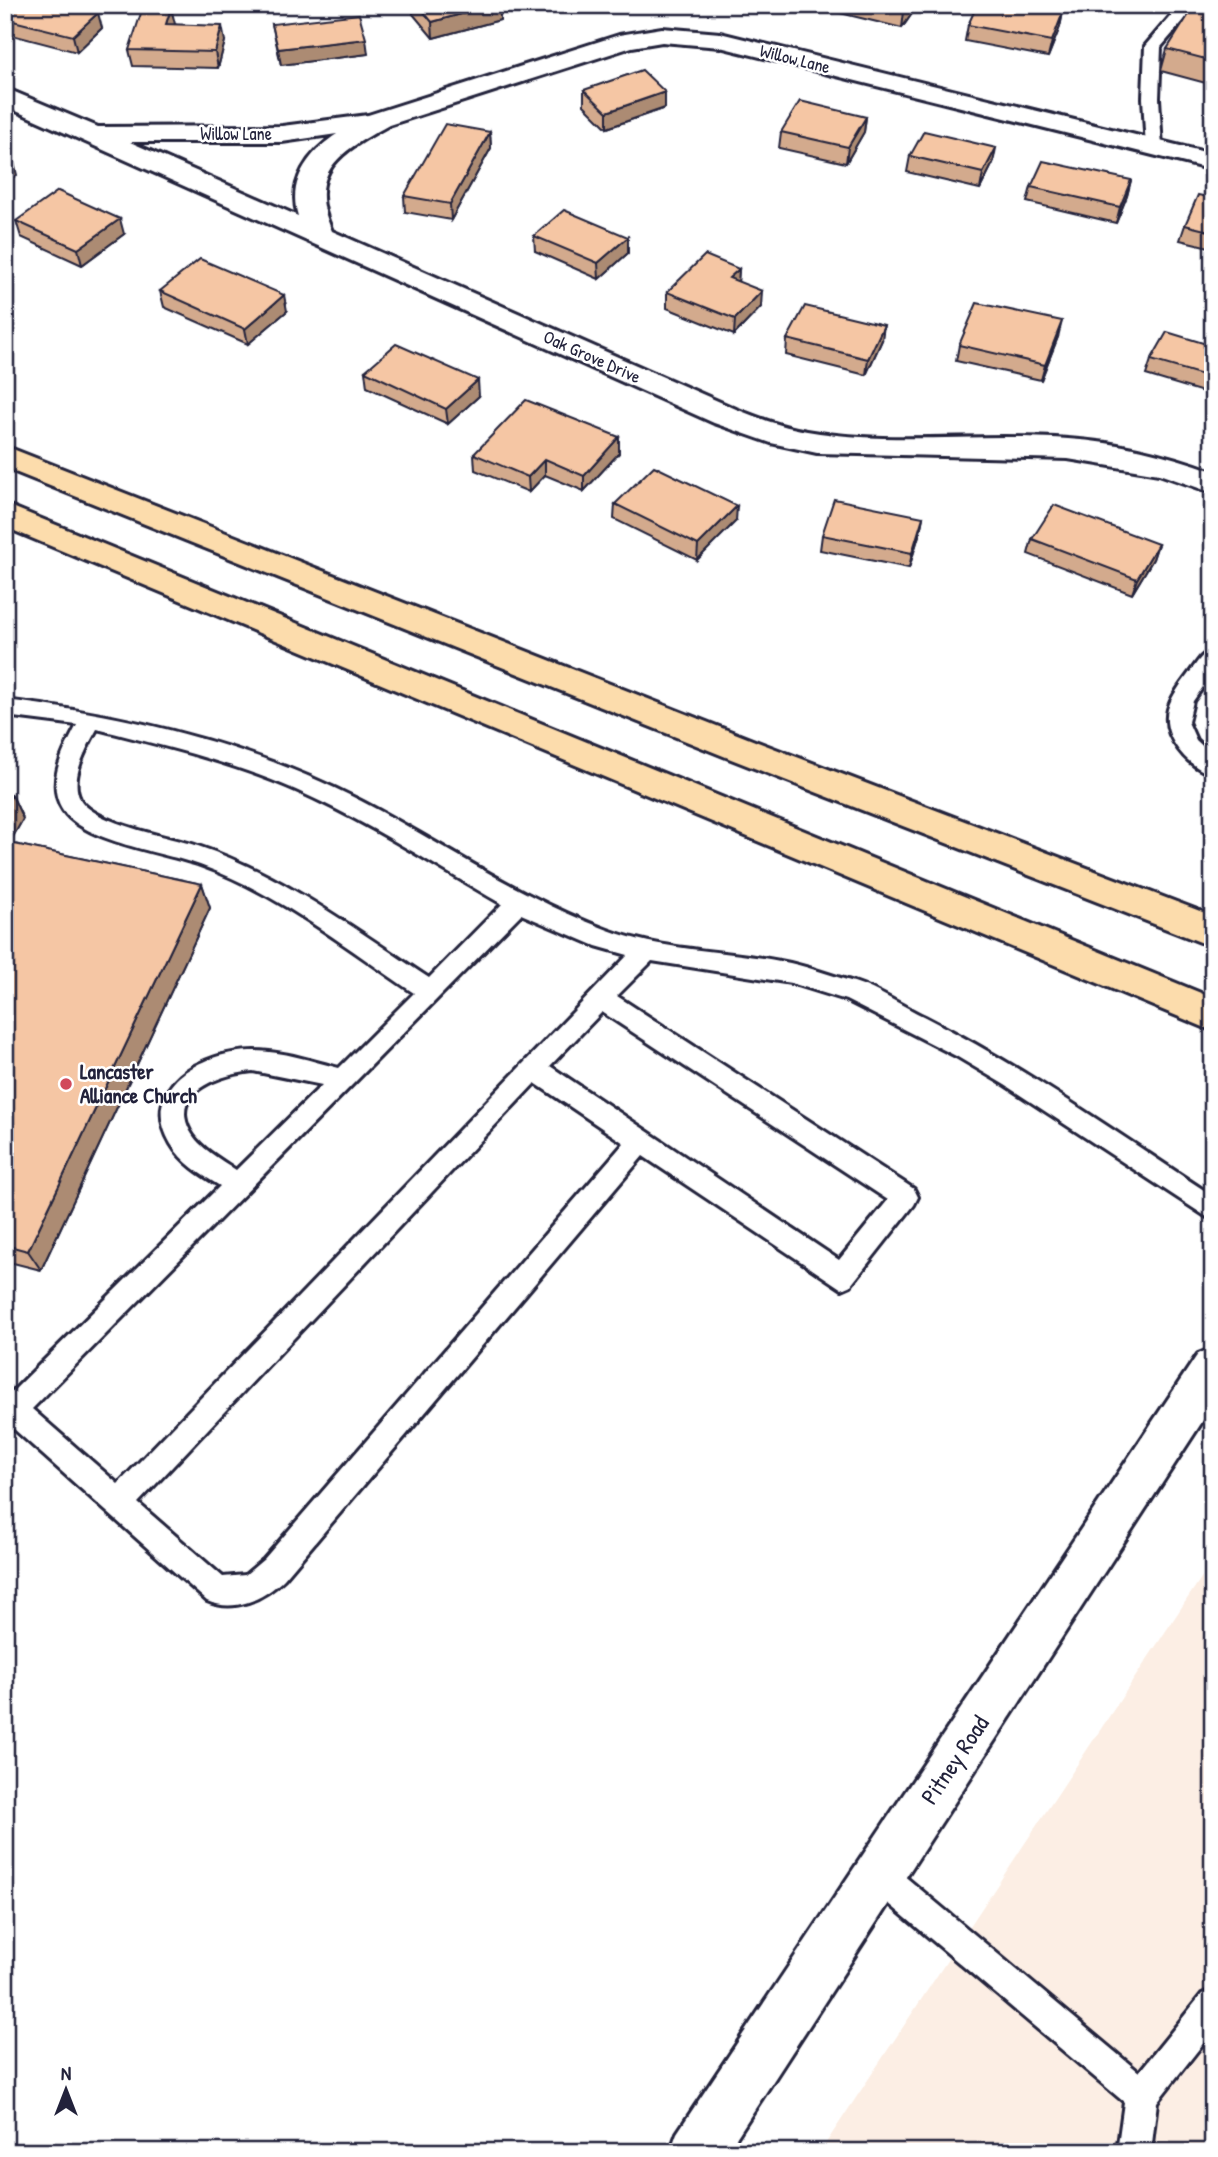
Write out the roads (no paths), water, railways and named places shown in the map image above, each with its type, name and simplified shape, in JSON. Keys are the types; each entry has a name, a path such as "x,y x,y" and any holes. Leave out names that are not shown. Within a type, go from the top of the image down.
{"highway":[{"path":"5,456 730,745 1213,932"},
{"path":"5,516 1213,1016"}],"street":[{"name":"Willow Lane","path":"321,237 308,205 311,181 319,162 345,138 380,120 628,40 686,35 720,40 1213,162"},
{"name":"Oak Grove Drive","path":"5,96 725,416 779,436 815,443 909,449 1078,449 1124,454 1187,471 1213,483"},
{"name":"Willow Lane","path":"90,134 282,134 380,120"},
{"name":"Pitney Road","path":"696,2152 1213,1368"}],"lane":[{"path":"1154,148 1150,98 1153,46 1189,5"},
{"path":"1213,657 1175,712 1177,732 1199,760 1213,767"},
{"path":"5,708 91,719 209,750 301,783 353,807 518,902 604,939 647,951 791,973 853,992 965,1049 1014,1078 1213,1209"},
{"path":"91,719 68,771 70,803 79,814 98,824 172,846 235,870 320,919 431,992"},
{"path":"518,902 238,1185 9,1407 217,1591 237,1593 258,1586 641,1141"},
{"path":"118,1504 647,951"},
{"path":"533,1068 842,1277 905,1197 600,999"},
{"path":"238,1185 190,1149 173,1122 174,1106 180,1092 192,1078 209,1068 255,1060 342,1080"},
{"path":"878,1875 1140,2095"},
{"path":"1134,2152 1140,2095 1213,2005"}],"place":[{"name":"Lancaster Alliance Church","path":"66,1084"}]}
